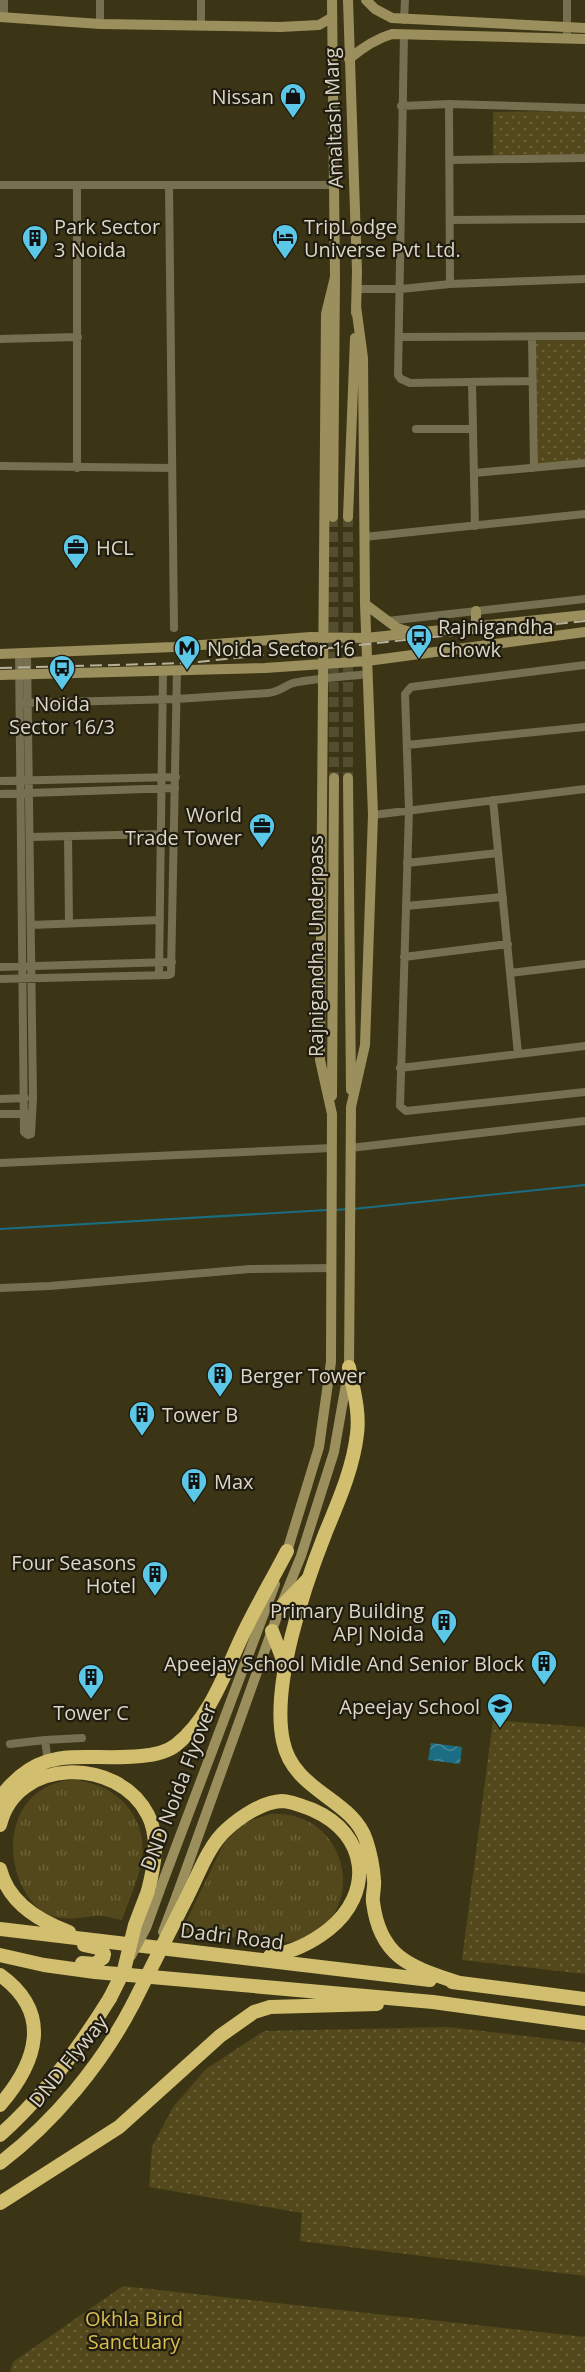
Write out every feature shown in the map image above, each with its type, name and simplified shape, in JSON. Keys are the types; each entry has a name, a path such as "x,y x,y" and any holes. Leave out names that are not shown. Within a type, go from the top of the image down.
{"highway":[{"path":"349,1366 357,1405 357,1434 344,1487 310,1576 285,1667 280,1698 282,1741 288,1758 298,1773 315,1790 343,1809 364,1834 370,1852 374,1880 373,1901 379,1927 401,1960 414,1968 459,1983 585,1999"},
{"path":"0,1798 26,1770 56,1759 91,1756 116,1759 158,1754 174,1747 203,1714 287,1551"},
{"path":"280,1608 310,1576"},
{"path":"272,1630 285,1667"},
{"path":"0,1825 14,1797 34,1780 56,1774 85,1771 104,1777 125,1788 149,1816 155,1860 154,1892"},
{"path":"182,1896 224,1832 249,1811 282,1801 326,1816 341,1828 353,1845 359,1861 360,1881 355,1898 336,1924 312,1942 286,1953 244,1957"},
{"path":"0,1869 10,1892 25,1909 55,1927 87,1939"},
{"name":"DND Flyway","path":"0,2135 48,2087 90,2031 124,1970 135,1925 154,1892"},
{"name":"DND Flyway","path":"0,2163 66,2100 101,2056 133,2004 182,1896"},
{"path":"3,1930 50,1941 93,1946 104,1954 100,1962 89,1964 3,1955"},
{"name":"Dadri Road","path":"3,1930 459,1983"},
{"path":"3,1955 44,1965 95,1972 433,2002 585,2023"},
{"path":"0,1975 16,1987 27,2002 34,2040 27,2068 0,2104"},
{"path":"0,2203 119,2127 220,2036 254,2012 270,2007 433,2002"}],"main road":[{"name":"Amaltash Marg","path":"332,0 335,277"},
{"name":"Amaltash Marg","path":"348,0 356,306"},
{"path":"366,0 384,16 404,20 567,33 585,39"},
{"path":"2,17 100,24 201,26 319,25 331,18"},
{"path":"319,25 331,33"},
{"path":"349,59 380,37 404,34 567,33 585,28"},
{"path":"333,517 335,277"},
{"path":"332,1114 320,1060 326,314 335,277"},
{"path":"348,517 356,306"},
{"path":"351,1107 365,1045 373,815 365,604 363,358 356,306"},
{"path":"365,604 397,628 414,633"},
{"path":"476,611 476,627"},
{"path":"0,654 174,647 323,637 366,638 585,615"},
{"path":"0,675 265,668 367,661 585,632"},
{"name":"Rajnigandha Underpass","path":"332,1114 334,778"},
{"name":"Rajnigandha Underpass","path":"348,778 351,1107"},
{"name":"DND Noida Flyover","path":"182,1896 272,1630 301,1556 334,1452 349,1366 351,1107"},
{"name":"DND Noida Flyover","path":"154,1892 287,1551 319,1447 331,1362 332,1114"}],"street":[{"path":"2,17 4,0"},
{"path":"100,0 100,24"},
{"path":"201,0 201,26"},
{"path":"404,20 405,0"},
{"path":"567,0 567,33"},
{"path":"404,34 398,375 401,380 410,383 532,381"},
{"path":"401,106 449,104 585,108"},
{"path":"449,104 450,284"},
{"path":"450,160 585,158"},
{"path":"0,185 334,185"},
{"path":"77,185 78,468"},
{"path":"169,185 174,628"},
{"path":"450,220 585,219"},
{"path":"357,289 400,289 450,284 585,279"},
{"path":"399,337 585,336"},
{"path":"0,339 78,337"},
{"path":"532,337 534,468"},
{"path":"472,382 475,526"},
{"path":"416,429 473,429"},
{"path":"474,473 585,463"},
{"path":"0,466 172,468"},
{"path":"364,537 585,514"},
{"path":"386,621 585,598"},
{"path":"23,653 21,781 23,1114 24,1132 28,1135 31,1133 33,1098 30,781 24,703"},
{"path":"585,664 411,687 405,694 408,810 400,1106 405,1111 585,1092"},
{"path":"0,979 170,975 177,670"},
{"path":"159,975 163,671"},
{"path":"24,703 177,699 273,693 283,690 289,684 368,674"},
{"path":"407,745 585,727"},
{"path":"0,781 176,777"},
{"path":"0,794 175,788"},
{"path":"373,815 585,789"},
{"path":"493,800 518,1054"},
{"path":"30,837 161,834"},
{"path":"68,836 69,923"},
{"path":"407,862 498,854"},
{"path":"406,906 503,897"},
{"path":"31,924 160,920"},
{"path":"404,957 508,944"},
{"path":"0,967 172,962"},
{"path":"510,973 585,964"},
{"path":"400,1068 585,1047"},
{"path":"0,1099 33,1098"},
{"path":"0,1114 33,1113"},
{"path":"350,1153 585,1121"},
{"path":"0,1163 332,1154"},
{"path":"0,1288 331,1263"},
{"path":"10,1744 82,1738"},
{"path":"45,1740 48,1762"}],"green space":[{"path":"585,111 585,155 493,155 493,112"},
{"path":"585,340 585,460 538,464 536,341"},
{"path":"493,1720 585,1727 585,1974 462,1960"},
{"path":"69,1780 99,1786 112,1793 124,1802 139,1827 142,1842 141,1865 122,1920 98,1916 54,1917 41,1911 28,1896 18,1877 14,1857 14,1836 19,1817 30,1800 46,1787"},
{"path":"270,1814 298,1817 319,1829 334,1847 342,1868 342,1891 335,1912 319,1930 284,1943 181,1932 224,1843 244,1823"},
{"path":"448,2027 585,2043 585,2276 300,2241 302,2213 149,2187 152,2147 173,2107 206,2069 264,2031"},
{"name":"Okhla Bird Sanctuary","path":"123,2286 585,2337 585,2372 10,2372 13,2362"}],"water":[{"path":"431,1743 462,1747 460,1764 428,1760"}],"waterway":[{"path":"353,1209 585,1185"},
{"path":"335,1210 348,1209"},
{"path":"0,1229 327,1210"}],"tunnel":[{"path":"333,517 334,778"},
{"path":"348,517 348,778"}],"railway":[{"path":"0,668 188,663 585,621"}],"place":[{"name":"Nissan","path":"293,119"},
{"name":"TripLodge Universe Pvt Ltd.","path":"285,260"},
{"name":"Park Sector 3 Noida","path":"35,261"},
{"name":"HCL","path":"76,570"},
{"name":"Rajnigandha Chowk","path":"419,660"},
{"name":"Noida Sector 16","path":"187,671"},
{"name":"Noida Sector 16/3","path":"62,691"},
{"name":"World Trade Tower","path":"262,849"},
{"name":"Berger Tower","path":"220,1398"},
{"name":"Tower B","path":"142,1437"},
{"name":"Max","path":"194,1504"},
{"name":"Four Seasons Hotel","path":"155,1597"},
{"name":"Primary Building APJ Noida","path":"444,1645"},
{"name":"Apeejay School Midle And Senior Block","path":"544,1686"},
{"name":"Tower C","path":"91,1700"},
{"name":"Apeejay School","path":"500,1729"}]}
